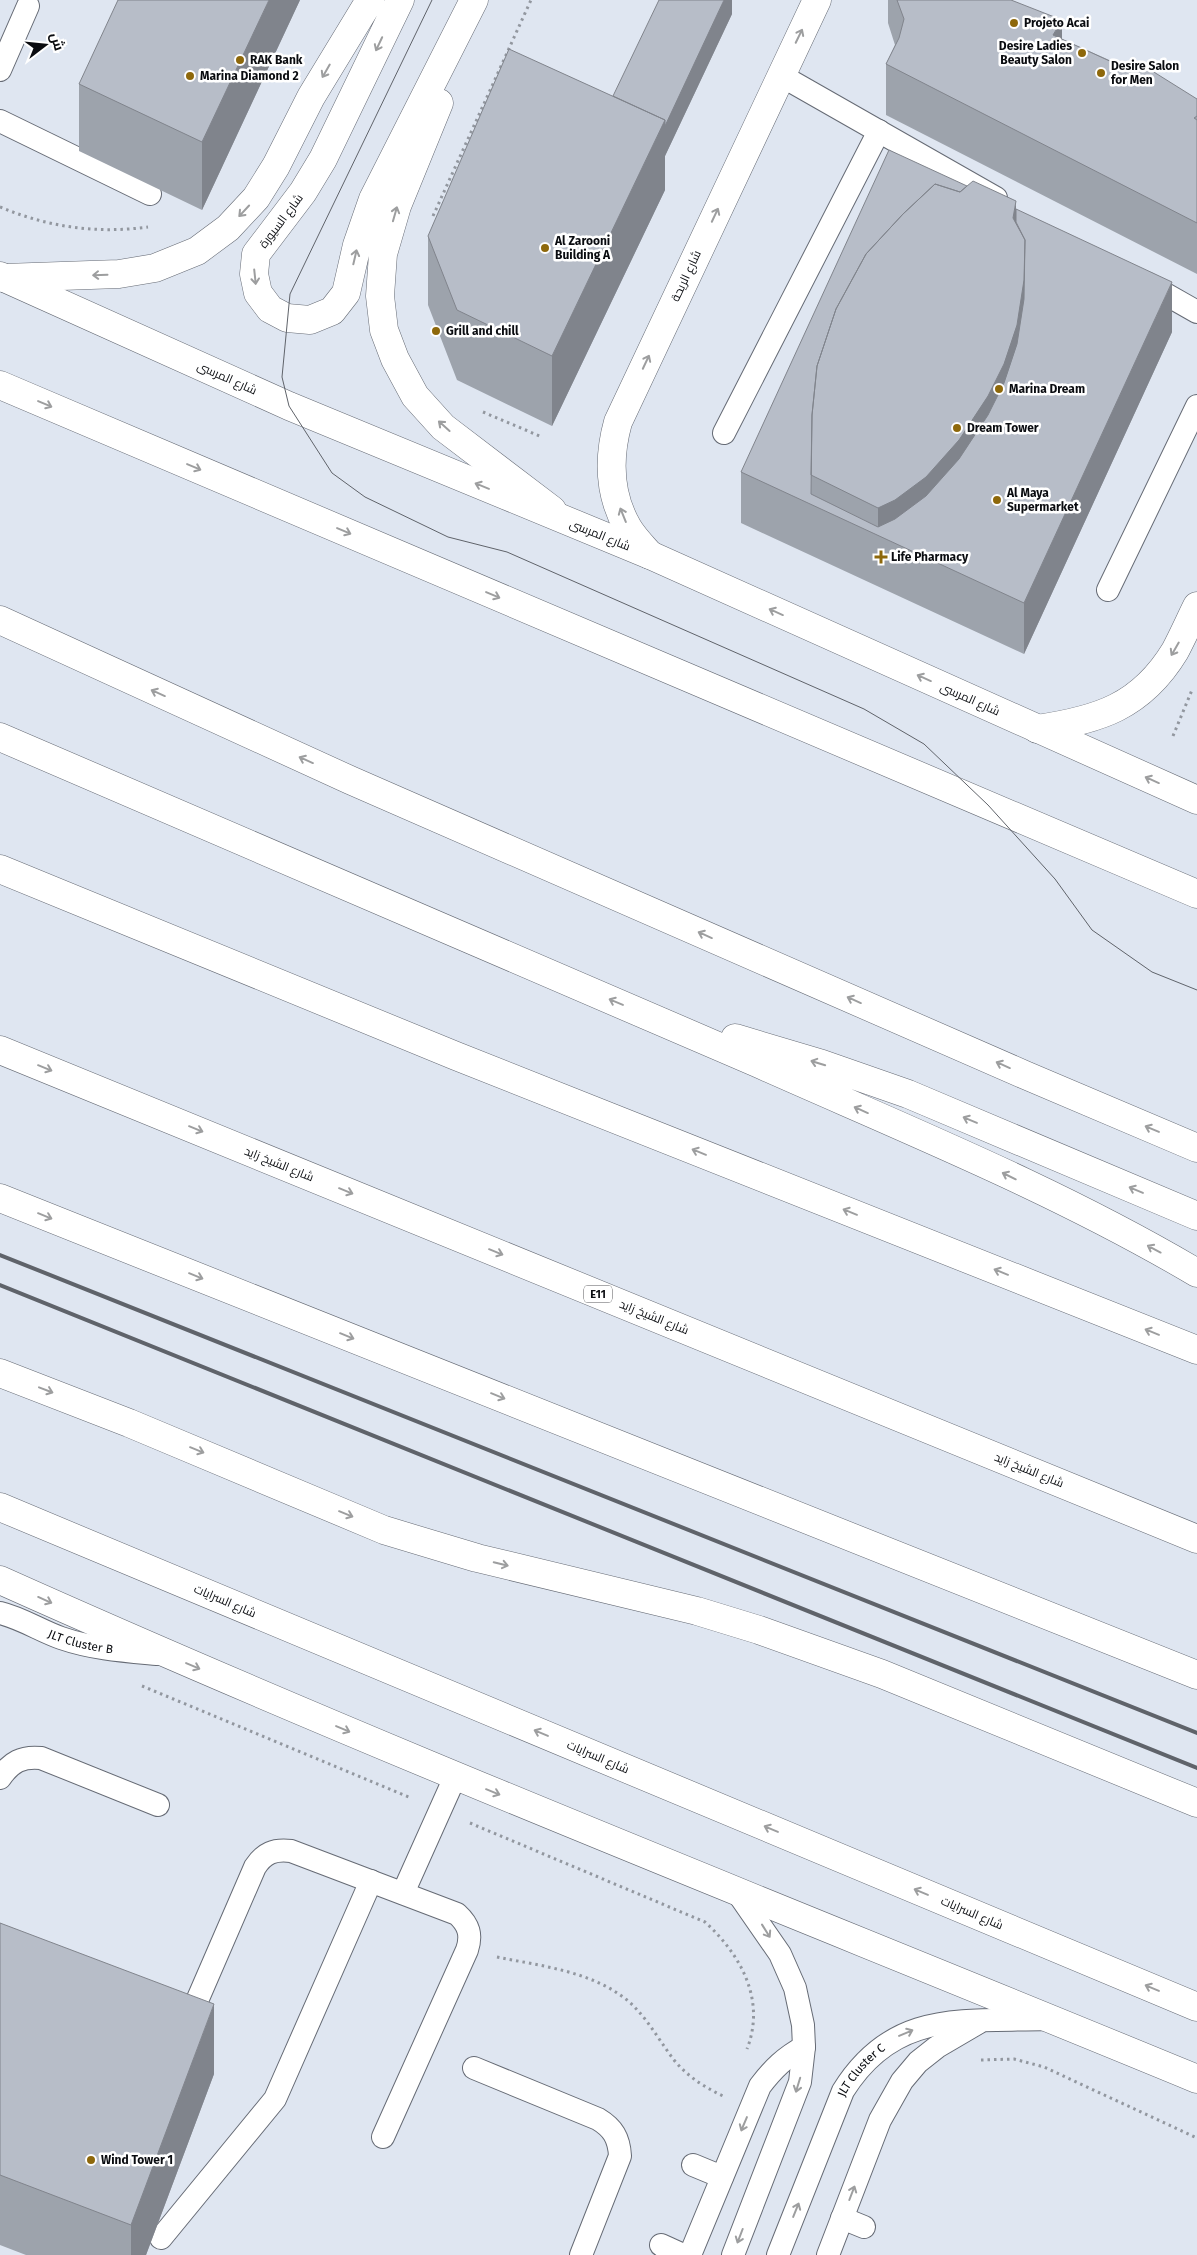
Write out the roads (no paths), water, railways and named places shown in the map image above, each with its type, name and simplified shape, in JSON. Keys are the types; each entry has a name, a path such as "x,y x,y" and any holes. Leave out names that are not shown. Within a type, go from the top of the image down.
{"main road":[{"path":"2,277 120,274 155,268 197,251 228,228 256,198 276,166 315,89 370,0"},
{"name":"شارع السيورة","path":"400,0 324,159 281,224 256,254 254,274 258,293 270,309 287,318 310,320 332,311 346,293 357,245 374,199 474,0"},
{"name":"شارع الريحة","path":"650,556 628,528 615,496 610,461 618,422 817,0"},
{"name":"شارع السيورة","path":"453,44 438,106 397,206 383,254 380,296 384,330 415,396 444,427 565,520"},
{"name":"شارع المرسى","path":"2,277 289,406 650,556 1197,800"},
{"path":"0,385 1197,894"},
{"path":"1037,729 1077,723 1113,711 1148,687 1175,651 1197,606"},
{"path":"0,620 350,780 997,1063 1197,1148"},
{"path":"0,737 646,1014 1002,1172 1116,1228 1197,1273"},
{"path":"0,869 465,1060 1197,1350"},
{"path":"646,1014 822,1064 908,1094 1197,1216"},
{"name":"شارع الشيخ زايد","path":"0,1050 1197,1539"},
{"path":"0,1198 1197,1675"},
{"path":"0,1373 129,1422 384,1530 477,1558 697,1611 759,1630 882,1674 1197,1803"},
{"name":"شارع السرايات","path":"1,1509 1197,2007"},
{"path":"0,1580 165,1654 455,1777 1196,2079"}],"lane":[{"path":"0,70 28,6"},
{"path":"780,75 1017,210"},
{"path":"0,121 150,194"},
{"path":"724,433 879,132"},
{"path":"1128,273 1197,312"},
{"path":"1108,590 1197,406"},
{"name":"JLT Cluster B","path":"1,1614 60,1638 84,1645 107,1650 165,1654"},
{"path":"0,1778 16,1760 29,1757 41,1758 158,1805"},
{"path":"403,1893 455,1777"},
{"path":"190,2017 255,1867 261,1858 275,1851 291,1852 457,1914 464,1920 469,1930 470,1940 384,2137"},
{"path":"161,2238 275,2099 371,1881"},
{"path":"733,2255 800,2082 804,2047 795,1988 780,1954 737,1892"},
{"name":"JLT Cluster C","path":"778,2255 843,2091 855,2072 869,2056 894,2038 922,2026 952,2022 1048,2019"},
{"path":"828,2255 880,2120 902,2081 918,2062 937,2047 981,2021"},
{"path":"690,2255 760,2086 773,2068 804,2047"},
{"path":"474,2068 598,2119 607,2124 615,2133 619,2144 620,2156 581,2255"},
{"path":"694,2165 722,2177"},
{"path":"842,2218 864,2227"},
{"path":"661,2245 683,2255"}],"tram line":[{"path":"432,0 290,294 282,377 289,406 332,473 365,497 448,537 507,552 864,709 924,744 988,805 1055,879 1092,930 1152,972 1197,990"}],"railway":[{"path":"0,1255 1197,1733"},
{"path":"0,1285 1197,1768"}],"place":[{"name":"Projeto Acai","path":"1014,23"},
{"name":"Desire Ladies Beauty Salon","path":"1082,53"},
{"name":"RAK Bank","path":"240,60"},
{"name":"Desire Salon for Men","path":"1101,73"},
{"name":"Marina Diamond 2","path":"190,76"},
{"name":"Al Zarooni Building A","path":"545,248"},
{"name":"Grill and chill","path":"436,331"},
{"name":"Marina Dream","path":"999,389"},
{"name":"Dream Tower","path":"957,428"},
{"name":"Al Maya Supermarket","path":"997,500"},
{"name":"Life Pharmacy","path":"881,557"},
{"name":"Wind Tower 1","path":"91,2160"}]}
